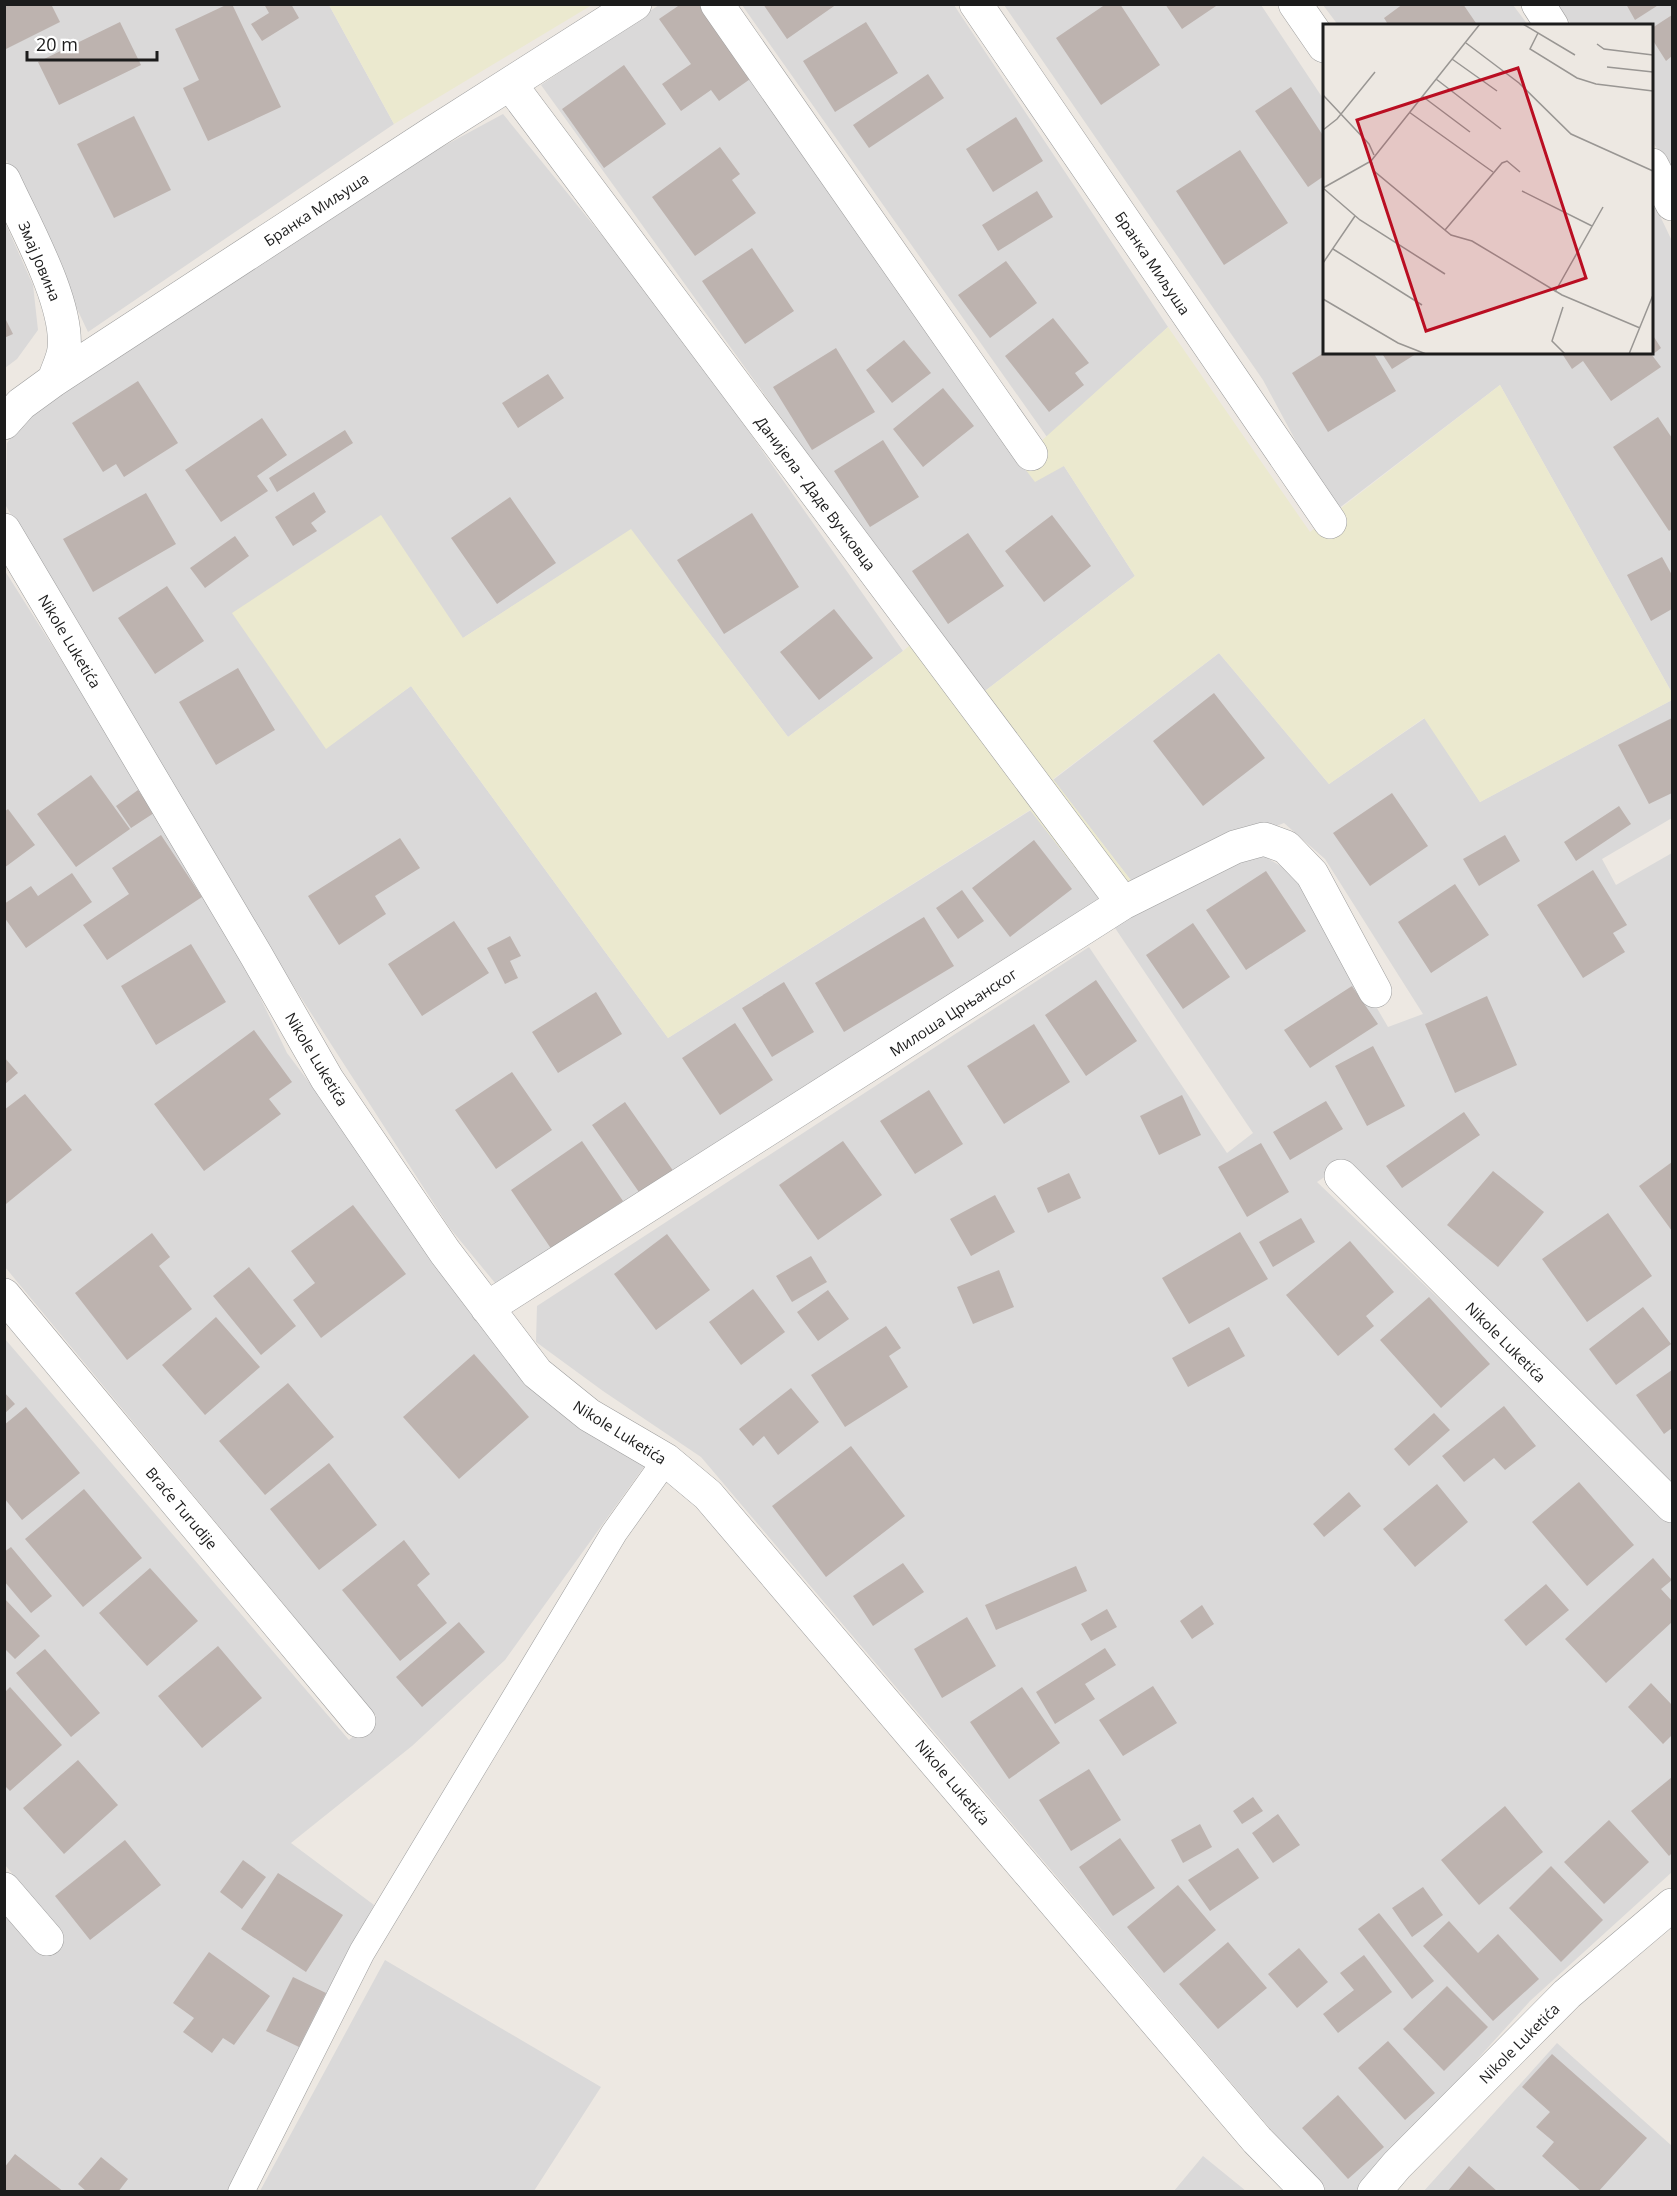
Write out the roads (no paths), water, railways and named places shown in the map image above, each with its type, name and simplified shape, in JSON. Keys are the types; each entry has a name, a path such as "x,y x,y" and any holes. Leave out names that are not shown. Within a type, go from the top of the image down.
{"street":[{"name":"Бранка Миљуша","path":"4,423 21,404 54,380 635,4"},
{"path":"717,4 1031,454"},
{"name":"Бранка Миљуша","path":"976,4 1330,522"},
{"path":"1295,4 1323,45"},
{"path":"1538,4 1551,24"},
{"name":"Данијела - Даде Вучковца","path":"510,84 1123,903"},
{"path":"1653,167 1672,204"},
{"name":"Змај Јовина","path":"4,180 41,260 62,313 64,350 54,380"},
{"name":"Nikole Luketića","path":"4,530 327,1079 445,1252 537,1373 589,1416 666,1460 716,1503 1257,2140 1308,2192"},
{"name":"Милоша Црњанског","path":"487,1308 1123,903 1235,847 1263,839 1286,847 1312,874 1376,991"},
{"name":"Nikole Luketića","path":"1341,1176 1672,1506"},
{"name":"Braće Turudije","path":"4,1295 359,1721"},
{"path":"4,1889 47,1939"},
{"name":"Nikole Luketića","path":"1374,2192 1397,2165 1568,1994 1672,1905"}],"lane":[{"path":"242,2192 362,1952 614,1533 666,1460"}]}
